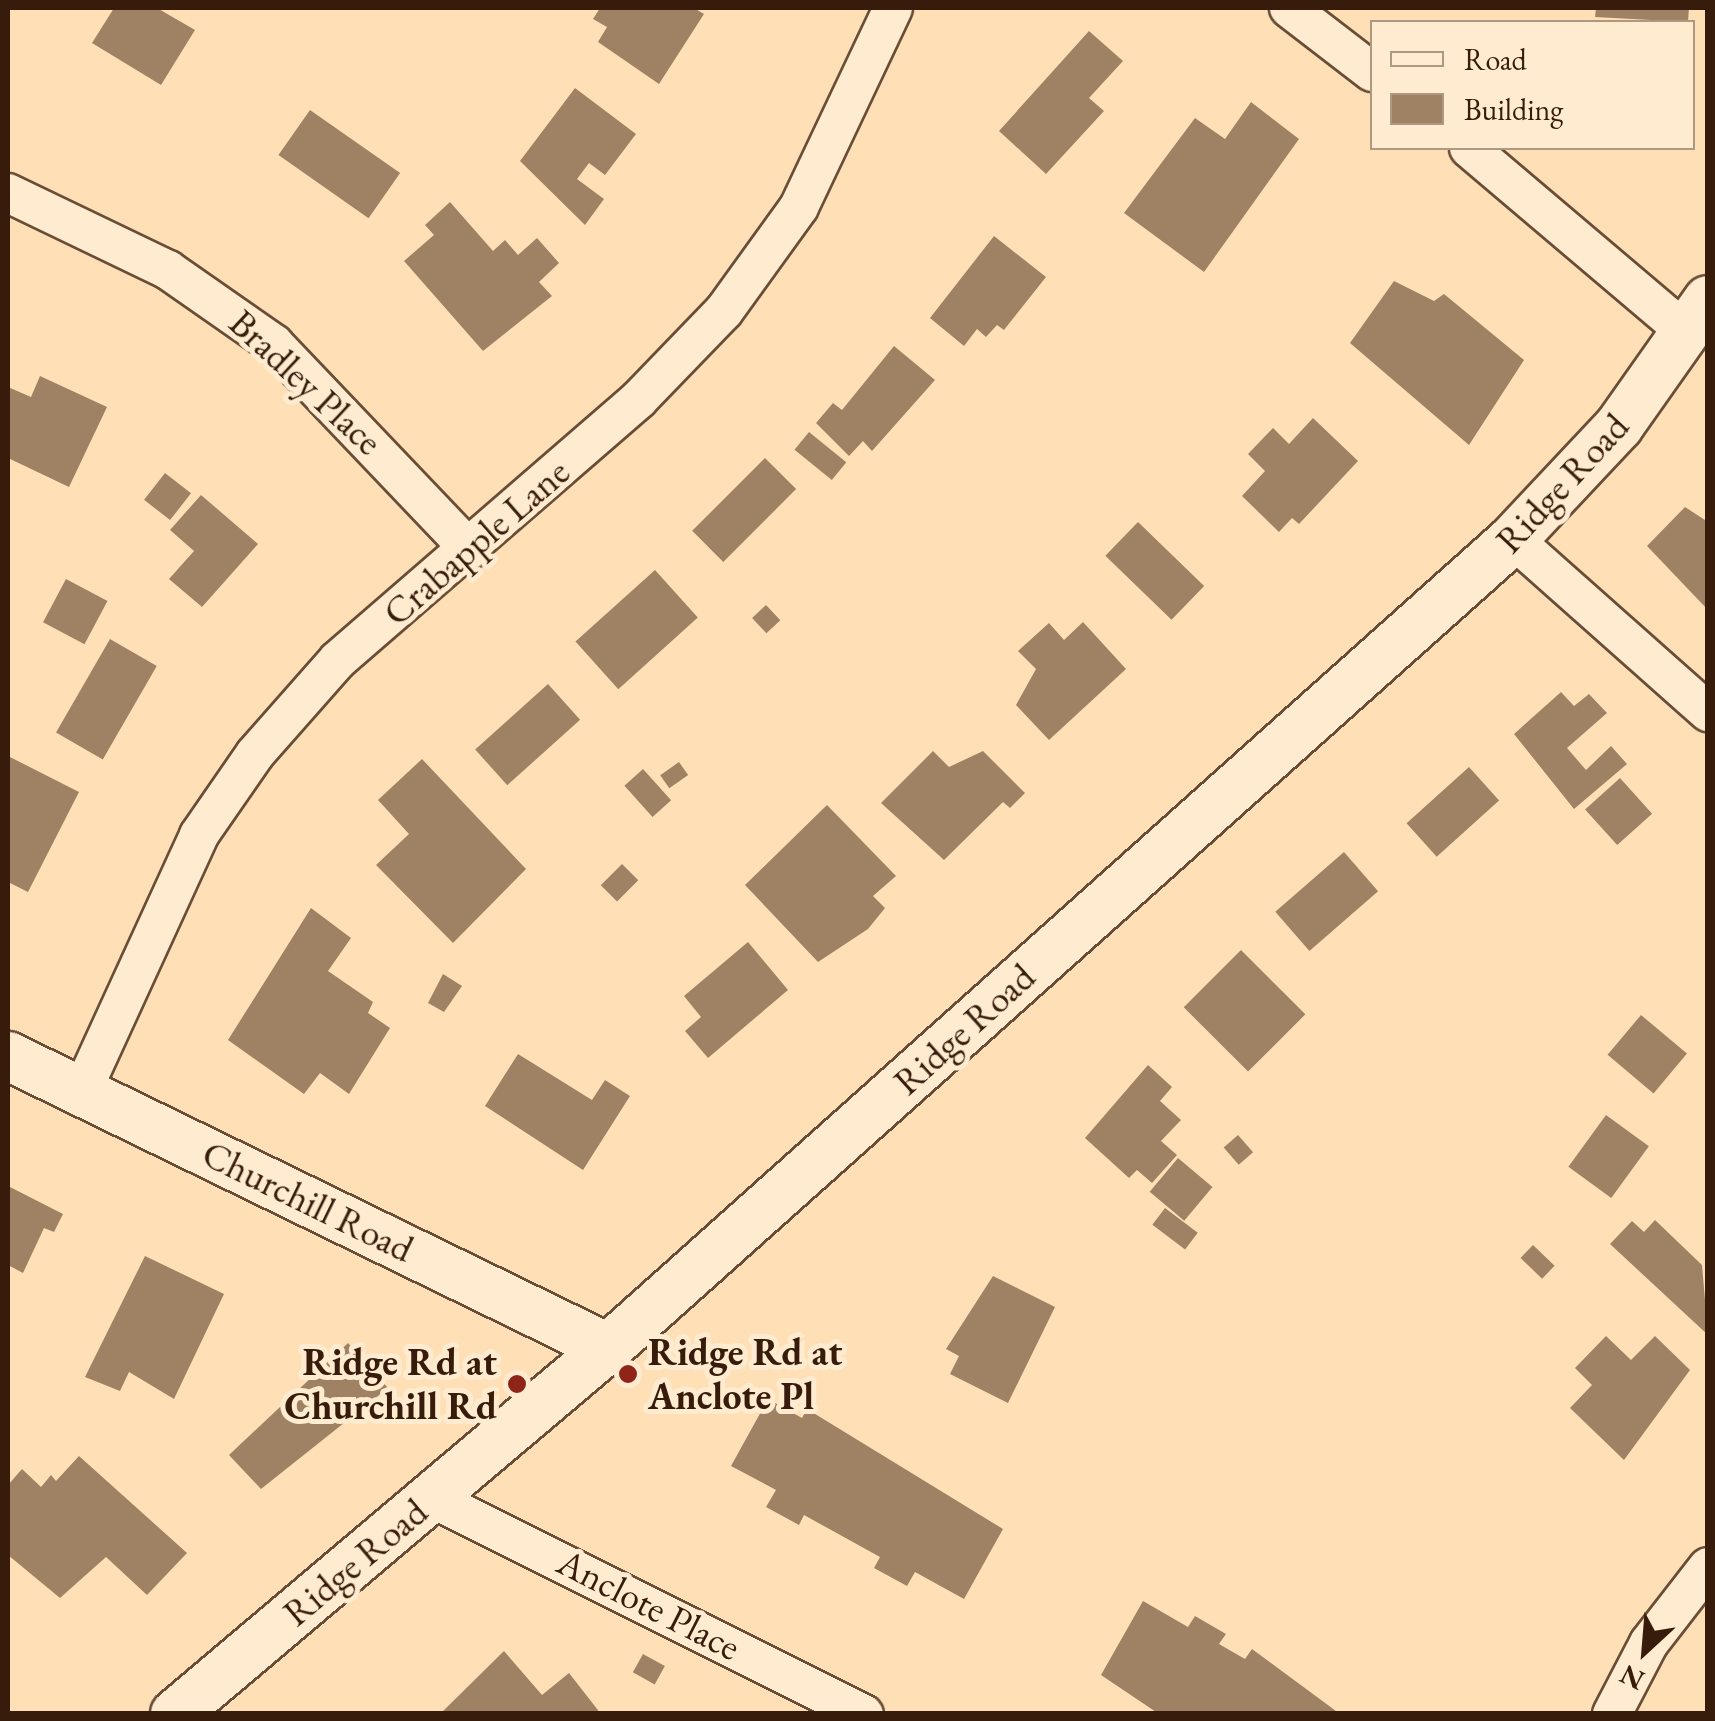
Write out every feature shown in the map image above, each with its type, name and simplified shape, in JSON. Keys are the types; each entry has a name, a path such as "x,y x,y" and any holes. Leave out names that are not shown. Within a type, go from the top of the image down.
{"street":[{"name":"Crabapple Lane","path":"82,1091 199,835 255,754 338,660 470,550 679,362 766,258 893,8"},
{"path":"1289,8 1370,70"},
{"path":"1472,150 1697,316"},
{"name":"Bradley Place","path":"8,193 168,270 274,344 470,550"},
{"name":"Ridge Road","path":"175,1714 608,1348 1513,540 1619,426 1697,316"},
{"path":"1513,540 1708,712"},
{"name":"Churchill Road","path":"8,1056 608,1348"},
{"name":"Anclote Place","path":"432,1498 864,1714"},
{"path":"1612,1714 1649,1643 1708,1568"}],"building":[{"path":"114,8 157,8 195,30 161,85 92,43"},
{"path":"600,8 694,8 704,14 659,84 598,42 607,27 593,19"},
{"path":"1596,8 1689,8 1688,20 1595,17"},
{"path":"1089,31 1123,61 1089,98 1104,111 1046,174 999,131"},
{"path":"575,88 636,134 605,175 589,163 577,179 604,199 585,225 520,161"},
{"path":"1251,102 1299,139 1204,272 1124,213 1195,118 1225,139"},
{"path":"310,110 400,173 369,218 278,155"},
{"path":"450,202 493,251 505,240 518,255 537,238 559,263 539,282 552,296 483,351 404,261 434,235 425,225"},
{"path":"994,236 1046,277 1004,330 997,325 986,337 977,329 964,346 930,318"},
{"path":"1394,281 1434,301 1444,294 1524,360 1469,445 1350,343"},
{"path":"894,346 935,380 872,451 863,441 849,456 816,423 833,403 842,410"},
{"path":"40,376 107,407 69,487 8,458 8,387 31,397"},
{"path":"1313,418 1358,461 1299,524 1292,518 1279,532 1242,496 1265,471 1248,454 1273,428 1289,444"},
{"path":"809,432 846,462 832,480 795,450"},
{"path":"765,458 796,489 723,562 692,531"},
{"path":"165,473 191,493 170,520 144,500"},
{"path":"201,495 258,544 202,607 169,579 194,551 170,530"},
{"path":"1685,507 1708,522 1708,610 1647,546"},
{"path":"1138,522 1204,586 1172,620 1105,556"},
{"path":"655,570 698,618 618,689 575,642"},
{"path":"66,579 107,601 84,644 43,622"},
{"path":"766,605 780,620 766,633 752,618"},
{"path":"1083,622 1126,669 1049,740 1016,705 1036,669 1018,651 1049,623 1064,640"},
{"path":"110,639 157,666 103,760 56,733"},
{"path":"548,684 580,720 507,785 475,750"},
{"path":"1561,692 1574,706 1589,694 1607,713 1567,748 1586,770 1611,746 1627,764 1574,809 1514,734"},
{"path":"933,751 949,767 983,751 1025,793 1010,808 1003,802 944,860 881,803"},
{"path":"8,756 79,792 28,892 8,882"},
{"path":"422,759 526,869 453,943 376,865 409,834 378,800"},
{"path":"679,762 688,775 669,788 660,775"},
{"path":"1469,767 1499,800 1437,857 1407,823"},
{"path":"643,769 671,800 653,817 624,786"},
{"path":"1620,778 1652,814 1617,845 1585,809"},
{"path":"827,805 896,876 873,896 885,908 868,929 818,962 745,885"},
{"path":"1344,852 1378,891 1309,951 1275,912"},
{"path":"622,864 638,880 617,901 601,885"},
{"path":"311,908 351,938 328,971 373,1002 368,1013 390,1028 349,1094 320,1073 304,1094 228,1040"},
{"path":"748,942 788,990 708,1058 685,1031 701,1017 684,996"},
{"path":"1241,950 1305,1014 1248,1072 1184,1007"},
{"path":"443,974 462,986 444,1012 428,1003"},
{"path":"1641,1015 1687,1054 1654,1093 1608,1055"},
{"path":"518,1054 592,1100 605,1080 630,1096 583,1170 485,1106"},
{"path":"1148,1065 1172,1087 1160,1101 1181,1120 1161,1141 1177,1155 1152,1183 1137,1170 1129,1178 1085,1138"},
{"path":"1606,1115 1649,1146 1611,1198 1568,1167"},
{"path":"1238,1135 1253,1152 1239,1165 1224,1147"},
{"path":"1178,1158 1212,1187 1184,1221 1150,1192"},
{"path":"8,1186 63,1214 54,1232 44,1228 23,1273 8,1265"},
{"path":"1165,1208 1198,1233 1185,1249 1152,1225"},
{"path":"1655,1220 1702,1265 1708,1335 1610,1244 1632,1221 1644,1232"},
{"path":"1533,1245 1555,1266 1542,1279 1520,1258"},
{"path":"145,1256 224,1294 174,1399 129,1372 120,1391 85,1377"},
{"path":"993,1276 1055,1307 1008,1403 950,1374 959,1356 946,1349"},
{"path":"1606,1336 1631,1360 1655,1336 1690,1370 1624,1460 1570,1408 1592,1385 1575,1368"},
{"path":"348,1343 388,1388 261,1489 229,1455"},
{"path":"768,1399 802,1418 807,1409 1003,1529 964,1599 915,1572 907,1586 874,1568 880,1557 804,1515 799,1525 766,1507 776,1490 731,1466"},
{"path":"79,1456 187,1553 147,1595 106,1557 60,1598 8,1555 8,1485 22,1469 41,1487 51,1475 56,1481"},
{"path":"1143,1601 1188,1627 1195,1616 1226,1634 1219,1644 1245,1659 1252,1649 1340,1714 1159,1714 1101,1675"},
{"path":"504,1651 542,1695 569,1673 601,1714 440,1714"},
{"path":"643,1654 665,1666 655,1684 633,1672"}],"place":[{"name":"Ridge Rd at Anclote Pl","path":"628,1374"},
{"name":"Ridge Rd at Churchill Rd","path":"517,1384"}]}
